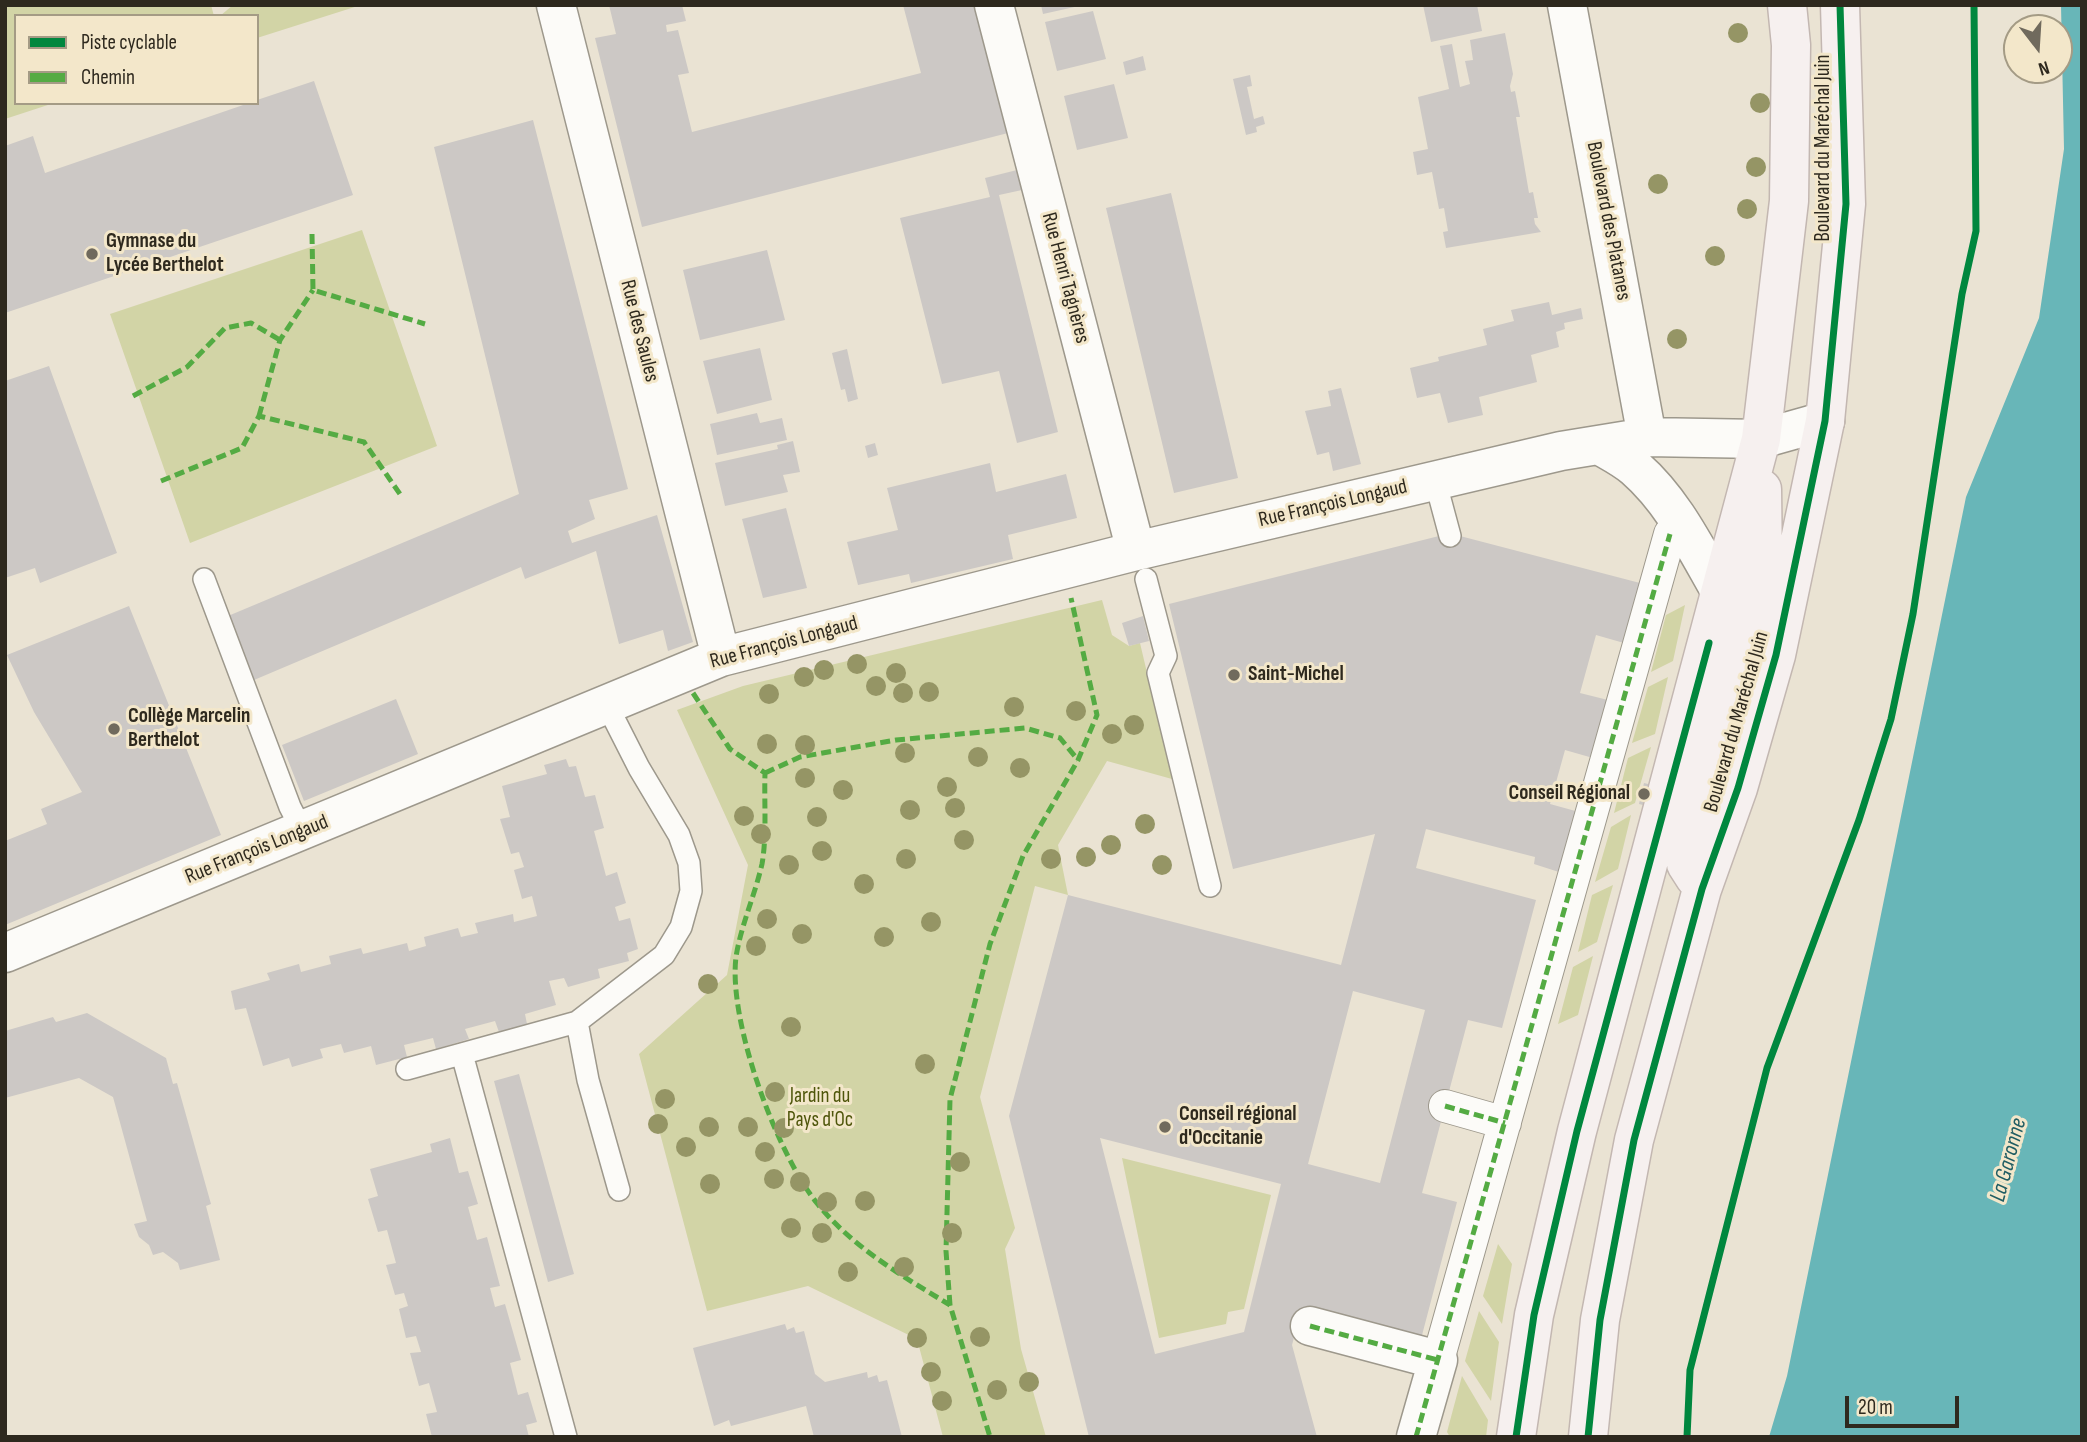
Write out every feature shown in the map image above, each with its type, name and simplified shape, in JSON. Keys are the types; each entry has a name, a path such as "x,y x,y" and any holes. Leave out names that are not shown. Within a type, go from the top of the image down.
{"main road":[{"name":"Boulevard du Maréchal Juin","path":"1516,1437 1534,1315 1577,1131 1722,594 1761,439 1789,201 1791,45 1787,5"},
{"name":"Boulevard du Maréchal Juin","path":"1588,1437 1600,1320 1634,1140 1702,889 1738,788 1776,656 1825,421 1846,204 1840,5"},
{"path":"1702,889 1686,864 1763,565 1761,439"}],"street":[{"name":"Rue des Saules","path":"556,5 721,657"},
{"name":"Rue Henri Tagnères","path":"994,5 1141,565"},
{"name":"Boulevard des Platanes","path":"1567,5 1647,437"},
{"name":"Rue François Longaud","path":"5,953 721,657 1141,565 1435,480 1598,445 1647,437 1761,439 1825,421"},
{"path":"1598,445 1634,467 1657,491 1692,541 1722,594"},
{"path":"1416,1437 1670,534"},
{"path":"1445,1106 1505,1123"},
{"path":"1310,1325 1438,1360"}],"lane":[{"path":"1435,480 1450,536"},
{"path":"1141,565 1166,656 1158,673 1210,886"},
{"path":"204,579 290,807 303,832"},
{"path":"407,1069 577,1022 664,955 681,927 691,891 689,863 679,835 639,768 607,705"},
{"path":"577,1022 588,1080 619,1190"},
{"path":"462,1054 566,1437"}],"green space":[{"path":"5,5 211,5 213,14 14,14 14,105 48,105 5,119"},
{"path":"233,5 361,5 259,37 259,14 222,14"},
{"path":"362,230 437,446 190,543 110,314"},
{"name":"Jardin du Pays d'Oc","path":"1102,600 1112,635 1129,646 1140,643 1172,779 1107,761 1058,845 1068,895 1035,886 980,1097 1015,1228 1005,1249 1021,1349 1046,1437 943,1437 917,1339 808,1286 707,1311 639,1054 727,975 748,865 677,710 743,686"},
{"path":"1685,605 1673,661 1651,672 1666,615"},
{"path":"1668,677 1655,734 1632,743 1648,687"},
{"path":"1651,747 1635,803 1614,813 1628,758"},
{"path":"1631,815 1618,869 1595,882 1611,827"},
{"path":"1613,885 1597,942 1578,952 1592,895"},
{"path":"1593,956 1578,1015 1558,1024 1573,967"},
{"path":"1122,1158 1271,1195 1244,1309 1228,1312 1226,1324 1159,1338"},
{"path":"1498,1244 1512,1264 1502,1324 1483,1296"},
{"path":"1479,1311 1499,1342 1491,1401 1465,1361"},
{"path":"1462,1376 1488,1420 1486,1437 1450,1437 1447,1432"}],"water":[{"name":"La Garonne","path":"2061,5 2082,5 2082,1437 1769,1437 1787,1376 1966,497 2039,318 2064,149 2063,84 2073,84 2073,14 2061,14"}],"building":[{"path":"609,5 682,5 686,21 666,25 667,32 678,30 689,73 678,75 692,132 921,73 903,5 975,5 1008,133 642,227 595,38 616,34"},
{"path":"1041,5 1079,5 1079,6 1043,14"},
{"path":"1423,5 1477,5 1482,31 1431,42"},
{"path":"1093,11 1106,59 1057,71 1045,22"},
{"path":"1505,33 1513,74 1510,86 1511,92 1515,91 1520,117 1516,117 1529,193 1533,192 1538,218 1534,218 1535,224 1541,232 1446,248 1443,232 1448,231 1444,208 1439,209 1432,172 1417,175 1413,152 1428,149 1418,97 1449,89 1440,46 1452,44 1460,87 1470,84 1465,61 1473,60 1470,40"},
{"path":"1143,56 1146,70 1126,75 1123,62"},
{"path":"1250,75 1252,86 1247,87 1254,119 1263,116 1265,124 1256,127 1257,132 1246,135 1233,79"},
{"name":"Gymnase du Lycée Berthelot","path":"314,81 353,195 5,313 5,146 33,136 45,173 243,105 259,105 259,99"},
{"path":"1114,84 1128,138 1077,150 1064,96"},
{"path":"533,120 628,489 589,500 595,519 568,531 572,543 657,515 693,642 668,651 663,630 619,644 596,551 525,579 521,567 254,680 228,616 519,494 434,147"},
{"path":"1017,170 1022,190 999,195 1058,432 1017,443 999,371 942,384 900,218 990,197 985,178"},
{"path":"1171,193 1238,478 1174,493 1106,208"},
{"path":"767,250 785,320 700,340 683,270"},
{"path":"1549,302 1552,315 1581,308 1583,319 1564,323 1565,329 1556,332 1559,347 1531,355 1537,382 1479,397 1483,415 1448,423 1440,393 1417,398 1410,368 1439,361 1438,357 1487,345 1483,329 1514,321 1511,310"},
{"path":"760,348 772,400 717,414 703,361"},
{"path":"847,349 858,399 848,402 845,389 841,390 832,353"},
{"path":"49,366 117,553 40,583 35,568 5,578 5,381"},
{"path":"1341,388 1361,464 1333,471 1329,452 1317,455 1305,411 1331,406 1328,391"},
{"path":"757,413 760,423 782,418 787,440 717,455 710,424"},
{"path":"793,441 800,472 783,475 788,492 725,506 715,463 778,449 777,445"},
{"path":"875,443 878,455 868,458 865,446"},
{"path":"990,463 996,492 1066,474 1077,518 1008,535 1013,559 911,583 909,574 858,585 847,542 898,530 887,488"},
{"path":"786,508 807,588 763,598 742,519"},
{"path":"1439,536 1460,536 1640,583 1624,643 1596,635 1580,693 1608,700 1593,758 1565,750 1550,804 1579,812 1562,873 1534,864 1535,857 1426,829 1416,868 1536,900 1502,1028 1468,1020 1422,1193 1457,1202 1421,1339 1302,1308 1292,1345 1317,1437 1089,1437 1009,1116 1068,895 1341,965 1375,834 1233,869 1169,604","holes":["1353,991 1425,1010 1380,1183 1308,1164","1100,1138 1281,1184 1244,1332 1155,1354"]},
{"name":"Collège Marcelin Berthelot","path":"129,606 221,835 5,925 5,841 47,824 41,809 82,792 34,712 7,655"},
{"path":"1143,616 1149,641 1129,646 1122,623"},
{"path":"396,699 418,754 304,801 282,745"},
{"path":"566,759 569,767 576,766 585,797 595,795 604,828 594,831 606,876 617,872 626,903 615,907 619,921 630,918 638,949 627,953 629,961 598,969 600,978 568,987 564,978 549,981 556,1005 525,1014 527,1024 499,1032 495,1021 465,1029 469,1039 436,1049 433,1038 404,1045 407,1057 376,1065 371,1046 344,1053 341,1044 320,1049 323,1058 292,1067 289,1058 263,1066 246,1008 235,1010 231,991 270,980 267,973 299,964 301,972 331,964 329,956 361,948 363,954 407,943 409,951 426,946 424,937 458,928 461,937 478,933 475,923 513,914 514,922 537,916 532,896 522,899 514,870 524,867 519,852 511,854 500,819 510,817 502,786 547,774 544,765"},
{"path":"1644,783 1652,785 1647,806 1639,804"},
{"path":"87,1013 166,1058 173,1084 177,1083 211,1204 206,1206 220,1260 180,1270 178,1263 163,1252 153,1255 149,1245 139,1237 134,1224 147,1221 113,1097 79,1078 5,1098 5,1031 53,1017 56,1022"},
{"path":"519,1074 574,1274 548,1282 494,1081"},
{"path":"450,1138 459,1173 468,1171 478,1204 468,1207 477,1240 487,1237 500,1286 490,1288 495,1307 505,1304 521,1360 510,1363 518,1395 528,1392 537,1422 526,1425 529,1437 432,1437 426,1414 437,1412 429,1383 419,1386 410,1353 421,1352 416,1336 406,1338 399,1309 408,1306 404,1293 395,1295 386,1265 396,1263 387,1230 378,1232 368,1199 378,1196 370,1169 432,1152 430,1144"},
{"path":"785,1324 787,1330 794,1327 796,1333 804,1331 815,1374 825,1382 867,1372 868,1378 877,1375 879,1382 887,1380 902,1437 814,1437 806,1406 731,1426 729,1420 714,1426 693,1348"}],"marked path":[{"path":"312,234 313,290 425,324"},
{"path":"259,416 280,340 313,290"},
{"path":"133,396 187,367 225,328 251,323 280,340"},
{"path":"161,481 242,448 259,416 364,442 402,497"},
{"path":"1416,1437 1670,534"},
{"path":"950,1305 946,1251 950,1099 990,944 1023,856 1078,760 1097,715 1071,598"},
{"path":"693,693 730,749 765,773 764,853 738,945 736,984 747,1049 771,1119 801,1179 830,1218 878,1260 950,1305 990,1437"},
{"path":"765,773 800,757 896,740 1025,728 1060,738 1078,760"},
{"path":"1445,1106 1505,1123"},
{"path":"1310,1326 1438,1360"}],"cycle path":[{"path":"1588,1437 1600,1320 1634,1140 1702,889 1738,788 1776,655 1825,421 1846,204 1840,5"},
{"path":"1687,1437 1690,1370 1767,1068 1859,820 1891,719 1913,614 1962,294 1976,231 1974,5"},
{"path":"1516,1437 1534,1315 1577,1131 1709,643"}],"place":[{"name":"Gymnase du Lycée Berthelot","path":"92,254"},
{"name":"Saint-Michel","path":"1234,675"},
{"name":"Collège Marcelin Berthelot","path":"114,729"},
{"name":"Conseil Régional","path":"1644,794"},
{"name":"Conseil régional d'Occitanie","path":"1165,1127"}]}
